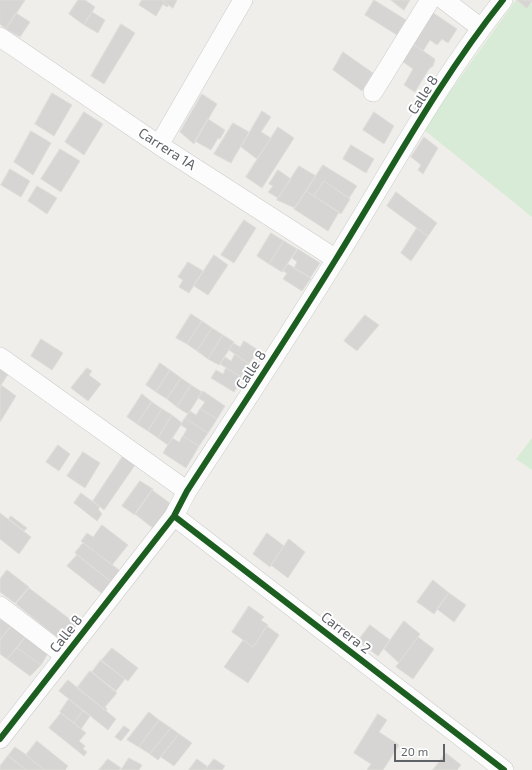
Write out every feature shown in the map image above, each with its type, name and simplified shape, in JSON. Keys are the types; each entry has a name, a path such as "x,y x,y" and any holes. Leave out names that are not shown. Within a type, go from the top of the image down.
{"street":[{"path":"159,145 243,0"},
{"path":"373,92 430,0"},
{"path":"444,0 481,28"},
{"name":"Calle 8","path":"0,739 64,655 174,516 187,491 336,259 406,144 481,28 503,0"},
{"name":"Carrera 1A","path":"0,36 159,145 336,259"},
{"path":"0,357 187,491"},
{"name":"Carrera 2","path":"174,516 504,770"},
{"path":"0,606 64,655"}],"green space":[{"path":"516,0 532,0 532,217 423,129"},
{"path":"532,438 532,470 516,459"}],"building":[{"path":"0,0 25,0 6,29 0,24"},
{"path":"78,0 85,0 95,7 84,25 69,14"},
{"path":"142,0 162,0 169,5 167,7 163,4 156,16 139,5"},
{"path":"162,0 177,0 173,8"},
{"path":"374,0 406,20 397,35 365,15"},
{"path":"391,0 410,0 404,10"},
{"path":"517,0 532,0 532,1 527,8"},
{"path":"429,10 457,29 448,43 442,39 437,45 430,40 423,51 410,42"},
{"path":"92,12 105,20 98,33 84,25"},
{"path":"16,13 30,22 20,37 6,29"},
{"path":"121,24 135,33 104,84 91,76"},
{"path":"410,42 435,59 433,66 429,69 415,92 404,85 413,69 399,59"},
{"path":"343,52 373,73 362,91 333,70"},
{"path":"52,93 72,105 54,136 35,124"},
{"path":"202,94 217,104 194,144 180,132"},
{"path":"262,111 271,117 261,132 271,138 257,159 241,147"},
{"path":"84,112 103,124 84,155 65,142"},
{"path":"374,112 394,126 384,144 363,130"},
{"path":"208,119 225,130 211,150 195,141"},
{"path":"233,123 249,132 231,163 214,154"},
{"path":"278,127 294,138 262,188 246,177"},
{"path":"31,131 51,143 33,175 14,162"},
{"path":"424,137 438,148 423,174 418,170 421,165 411,157"},
{"path":"351,145 374,159 366,173 343,159"},
{"path":"60,149 80,161 61,192 41,179"},
{"path":"323,165 357,186 349,198 324,181 314,196 306,191"},
{"path":"299,166 316,176 295,208 277,200"},
{"path":"10,169 30,181 21,197 1,185"},
{"path":"278,170 291,179 278,198 268,192 273,186 269,184"},
{"path":"324,181 350,199 341,214 314,196"},
{"path":"37,186 57,198 47,214 28,201"},
{"path":"306,191 339,212 328,231 294,209"},
{"path":"396,192 437,223 428,236 387,206"},
{"path":"244,220 256,228 234,263 221,255"},
{"path":"417,228 428,236 411,261 401,253"},
{"path":"271,233 284,241 269,264 257,256"},
{"path":"284,241 297,249 282,272 269,264"},
{"path":"298,249 320,263 310,278 294,268 297,262 292,258"},
{"path":"214,255 228,265 208,295 194,286"},
{"path":"188,262 203,271 189,293 179,287 183,280 178,277"},
{"path":"288,264 311,278 302,291 283,279 287,273 283,271"},
{"path":"191,314 202,321 187,344 176,338"},
{"path":"365,315 379,325 357,351 344,341"},
{"path":"202,321 212,328 197,351 187,344"},
{"path":"212,328 223,335 208,359 197,351"},
{"path":"223,335 234,342 219,365 208,359"},
{"path":"41,339 63,353 52,370 31,356"},
{"path":"244,341 258,350 249,364 229,350 233,343 240,347"},
{"path":"235,354 249,364 241,377 220,364 225,357 231,361"},
{"path":"160,363 170,370 156,392 146,385"},
{"path":"0,366 9,373 1,385 0,385"},
{"path":"87,368 92,371 89,375 101,384 88,401 71,388"},
{"path":"226,368 243,378 234,392 211,378 216,370 223,374"},
{"path":"170,370 181,378 167,399 156,392"},
{"path":"181,378 191,385 177,407 167,399"},
{"path":"1,385 16,396 0,422 0,388"},
{"path":"191,385 202,392 188,414 177,407"},
{"path":"203,391 225,406 217,419 200,409 205,402 198,398"},
{"path":"142,394 152,402 137,424 127,417"},
{"path":"152,402 162,409 148,431 137,424"},
{"path":"162,409 172,415 158,438 148,431"},
{"path":"200,409 217,419 208,433 185,418 190,411 196,415"},
{"path":"172,415 182,423 168,445 158,438"},
{"path":"185,418 208,433 199,446 183,436 187,429 181,425"},
{"path":"183,436 199,446 186,468 163,453 172,438 179,442"},
{"path":"58,445 70,454 59,471 46,462"},
{"path":"83,452 100,463 85,488 67,476"},
{"path":"123,456 135,465 104,510 93,501"},
{"path":"140,481 153,489 135,515 122,506"},
{"path":"152,490 171,504 154,529 135,514"},
{"path":"81,493 100,507 98,509 102,514 97,521 74,503"},
{"path":"0,513 31,537 19,554 0,539"},
{"path":"11,516 27,528 24,531 9,519"},
{"path":"102,525 128,545 112,565 81,541 87,533 93,537"},
{"path":"267,533 284,546 270,567 253,554"},
{"path":"289,539 305,552 288,578 271,565"},
{"path":"83,543 123,573 114,584 75,553"},
{"path":"77,555 114,584 105,596 67,566"},
{"path":"7,570 29,587 15,603 0,592 0,579"},
{"path":"433,580 449,593 434,614 417,602"},
{"path":"29,588 80,627 72,637 63,630 57,637 16,604"},
{"path":"449,593 466,605 454,622 437,609"},
{"path":"249,606 264,617 261,620 268,625 253,647 232,632"},
{"path":"0,619 11,626 0,640"},
{"path":"404,621 420,634 399,663 384,649"},
{"path":"14,623 27,635 7,659 0,654 0,640"},
{"path":"370,625 390,640 378,656 358,641"},
{"path":"267,626 279,635 248,683 224,667 243,640 253,647"},
{"path":"27,635 50,650 41,665 17,648"},
{"path":"418,637 434,649 413,679 396,667"},
{"path":"17,648 41,665 30,676 7,659"},
{"path":"112,648 138,668 128,681 101,661"},
{"path":"101,660 125,679 116,691 92,672"},
{"path":"90,671 117,693 105,707 107,709 106,711 77,688"},
{"path":"68,680 116,719 108,730 59,691"},
{"path":"69,699 83,711 74,723 60,712"},
{"path":"83,711 90,716 81,729 74,723"},
{"path":"149,712 159,720 139,747 127,740"},
{"path":"61,713 86,733 79,741 85,746 83,749 87,752 84,756 49,728"},
{"path":"378,714 387,720 379,732 399,745 383,770 367,770 371,764 354,753"},
{"path":"159,720 171,728 150,754 139,747"},
{"path":"124,726 130,730 121,741 115,737"},
{"path":"171,728 179,734 158,760 150,754"},
{"path":"179,734 192,743 174,766 161,757"},
{"path":"37,741 68,766 65,770 44,770 26,755"},
{"path":"15,747 44,770 26,770 8,756"},
{"path":"446,753 461,765 457,770 433,770"},
{"path":"8,756 26,770 0,770 0,766"},
{"path":"129,758 142,765 139,770 121,770"},
{"path":"108,759 121,768 119,770 99,770"},
{"path":"197,759 208,767 205,770 189,770"},
{"path":"214,759 225,766 222,770 205,770"}],"cycle path":[{"path":"0,739 174,516 187,491 318,288 436,94 503,0"},
{"path":"174,516 504,770"}]}
